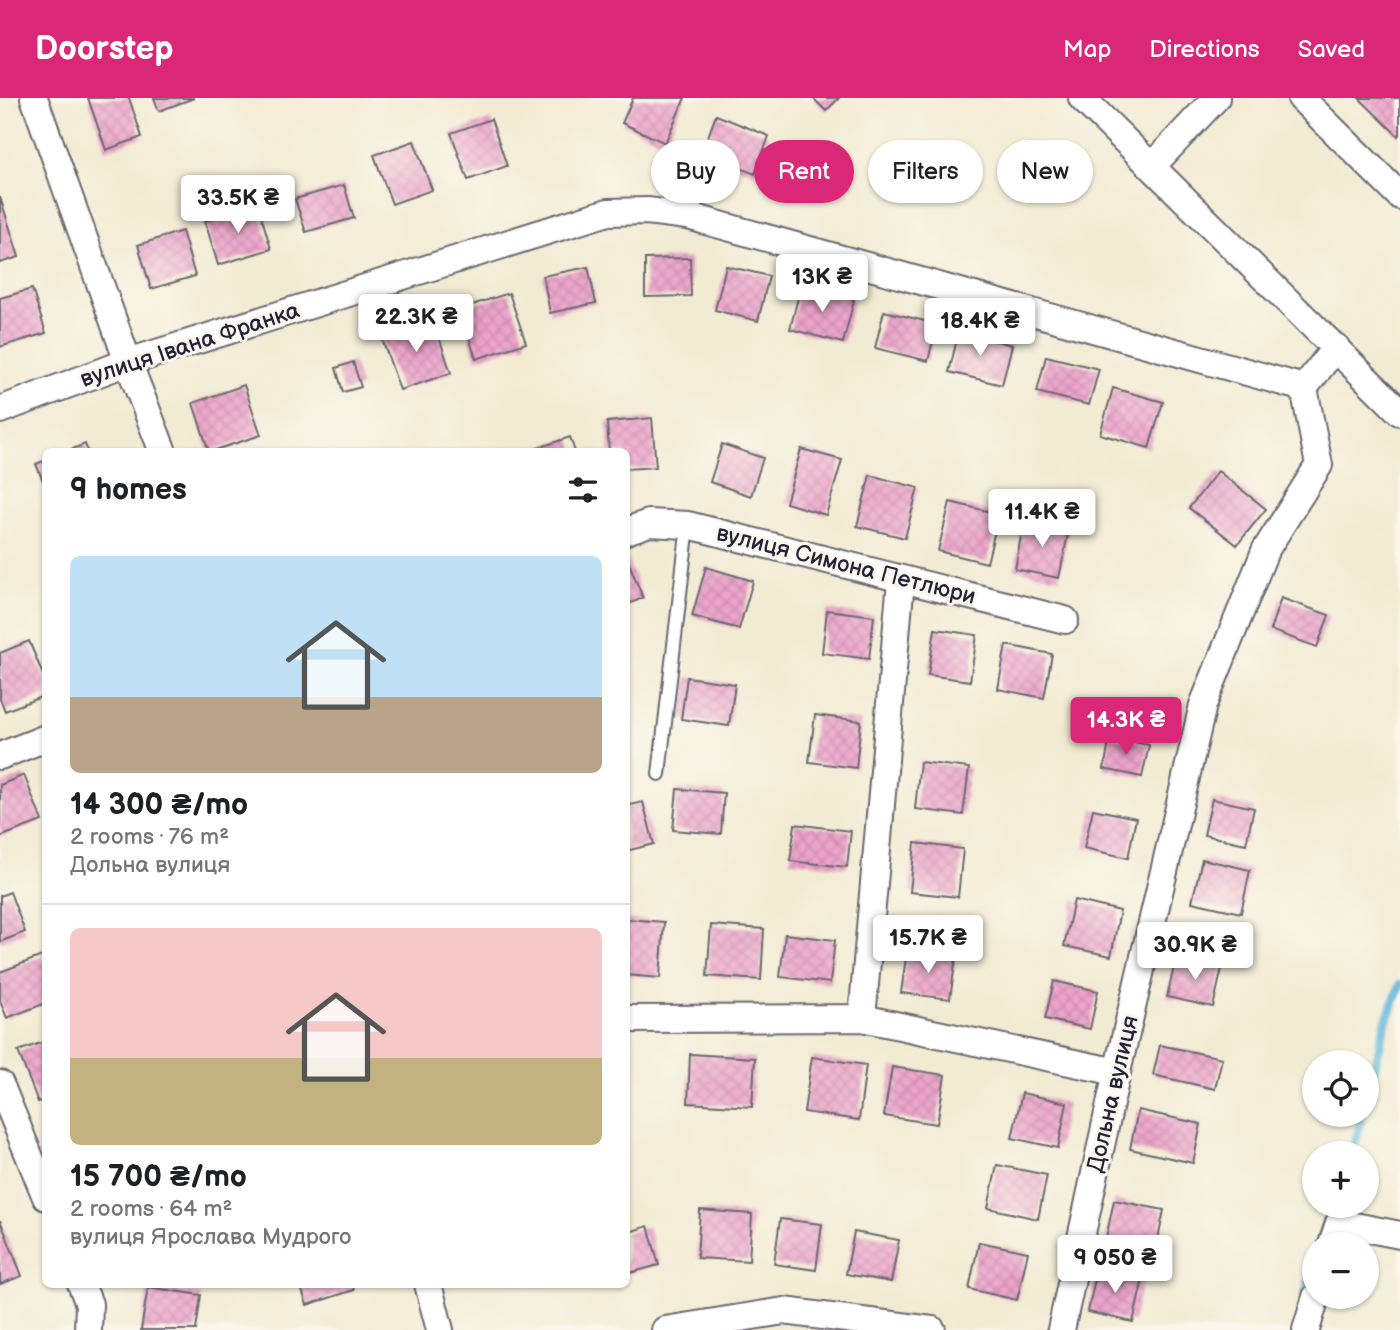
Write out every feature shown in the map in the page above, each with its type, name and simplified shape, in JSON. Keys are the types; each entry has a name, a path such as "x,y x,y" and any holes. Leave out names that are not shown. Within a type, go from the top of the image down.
{"street":[{"path":"34,98 161,448"},
{"path":"1082,98 1400,412"},
{"path":"1152,166 1216,98"},
{"path":"1301,98 1400,196"},
{"name":"вулиця Івана Франка","path":"0,410 128,362 607,212 647,211 688,216 1304,388"},
{"path":"1304,388 1336,348"},
{"name":"Дольна вулиця","path":"1061,1330 1117,1072 1203,705 1265,551 1319,465 1304,388"},
{"name":"вулиця Симона Петлюри","path":"630,530 649,523 688,525 1065,620"},
{"path":"862,1018 901,579"},
{"path":"0,756 42,740"},
{"path":"630,1019 862,1018 1117,1072"},
{"path":"0,1084 42,1187"},
{"path":"1379,1235 1400,1235"},
{"path":"83,1288 89,1304 88,1330"},
{"path":"429,1288 440,1330"},
{"path":"1306,1330 1313,1309"},
{"path":"665,1330 784,1311 932,1330"}],"lane":[{"path":"659,774 688,525"}],"building":[{"path":"88,98 129,98 142,137 106,150"},
{"path":"154,98 194,98 159,111"},
{"path":"633,98 685,98 666,140 659,140 622,123"},
{"path":"813,98 839,98 826,111"},
{"path":"1359,98 1400,98 1398,136"},
{"path":"716,115 769,136 768,140 754,140 754,174 740,168 740,140 707,140"},
{"path":"491,119 507,166 468,180 451,133"},
{"path":"414,141 432,190 392,204 374,155"},
{"path":"344,185 354,218 306,232 295,199"},
{"path":"0,197 19,257 0,263"},
{"path":"258,205 271,249 218,265 205,221"},
{"path":"182,231 195,276 151,289 138,245"},
{"path":"690,258 691,296 645,297 645,259"},
{"path":"726,266 769,276 758,321 715,310"},
{"path":"588,267 596,303 550,313 543,276"},
{"path":"801,286 854,300 843,343 790,329"},
{"path":"32,289 46,333 0,347 0,298"},
{"path":"509,293 526,343 476,359 460,309"},
{"path":"884,311 937,324 928,361 875,348"},
{"path":"433,319 451,373 400,390 381,336"},
{"path":"959,331 1012,345 1002,385 949,372"},
{"path":"1046,356 1099,369 1089,405 1037,392"},
{"path":"353,362 361,387 343,392 336,368"},
{"path":"244,385 261,435 221,448 208,448 193,403"},
{"path":"1113,388 1163,402 1149,448 1100,434"},
{"path":"652,418 656,467 630,469 630,448 609,448 607,422"},
{"path":"570,437 574,448 538,448"},
{"path":"722,444 763,458 751,496 710,482"},
{"path":"801,449 842,460 826,515 786,503"},
{"path":"42,462 42,479 36,464"},
{"path":"1218,471 1266,509 1237,545 1189,508"},
{"path":"870,475 918,488 905,538 857,526"},
{"path":"950,502 999,514 987,563 938,551"},
{"path":"1024,520 1069,529 1059,578 1015,569"},
{"path":"630,566 643,598 630,603"},
{"path":"706,567 753,581 739,629 692,616"},
{"path":"1281,598 1329,615 1317,647 1270,630"},
{"path":"827,610 874,616 869,659 822,653"},
{"path":"935,629 977,635 970,681 928,675"},
{"path":"29,641 42,672 42,697 5,711 0,699 0,653"},
{"path":"1006,645 1052,654 1044,698 998,689"},
{"path":"687,677 735,684 729,726 681,719"},
{"path":"815,715 861,721 856,768 809,762"},
{"path":"1110,737 1149,745 1142,777 1104,769"},
{"path":"920,762 969,768 963,815 915,809"},
{"path":"24,775 42,821 0,837 0,785"},
{"path":"677,789 724,793 721,834 673,830"},
{"path":"1212,799 1254,808 1246,844 1204,835"},
{"path":"643,802 654,844 630,850 630,805"},
{"path":"1093,809 1136,818 1128,858 1084,848"},
{"path":"795,824 851,831 847,867 790,861"},
{"path":"915,843 963,849 958,897 910,892"},
{"path":"1202,859 1250,870 1241,913 1192,902"},
{"path":"10,892 25,932 0,942 0,896"},
{"path":"1074,900 1120,911 1111,956 1064,946"},
{"path":"630,919 664,922 660,978 630,975"},
{"path":"711,925 764,929 761,980 707,976"},
{"path":"785,934 835,940 830,983 780,977"},
{"path":"907,950 956,957 950,999 901,993"},
{"path":"42,956 42,1005 7,1018 0,1001 0,972"},
{"path":"1176,958 1222,968 1213,1007 1167,997"},
{"path":"1054,981 1098,991 1090,1029 1045,1019"},
{"path":"42,1042 42,1100 38,1102 18,1051"},
{"path":"1160,1045 1222,1058 1215,1089 1153,1075"},
{"path":"690,1054 755,1058 752,1107 688,1103"},
{"path":"812,1057 866,1065 859,1120 804,1112"},
{"path":"892,1067 945,1075 937,1124 884,1116"},
{"path":"1022,1093 1067,1103 1058,1148 1012,1138"},
{"path":"1138,1110 1201,1124 1193,1163 1130,1149"},
{"path":"997,1165 1047,1175 1038,1219 988,1208"},
{"path":"1114,1200 1164,1210 1155,1254 1105,1243"},
{"path":"700,1210 752,1214 749,1261 697,1258"},
{"path":"780,1219 822,1224 816,1270 774,1264"},
{"path":"0,1220 22,1276 0,1284"},
{"path":"648,1226 659,1265 630,1273 630,1232"},
{"path":"854,1232 899,1240 891,1282 846,1274"},
{"path":"979,1242 1028,1252 1017,1300 969,1289"},
{"path":"1097,1269 1143,1279 1133,1322 1088,1312"},
{"path":"148,1288 201,1295 196,1330 141,1330"},
{"path":"301,1288 353,1288 354,1290 307,1305"}],"waterway":[{"path":"1379,1050 1386,1021 1400,985"},
{"path":"1356,1141 1359,1127"}]}
